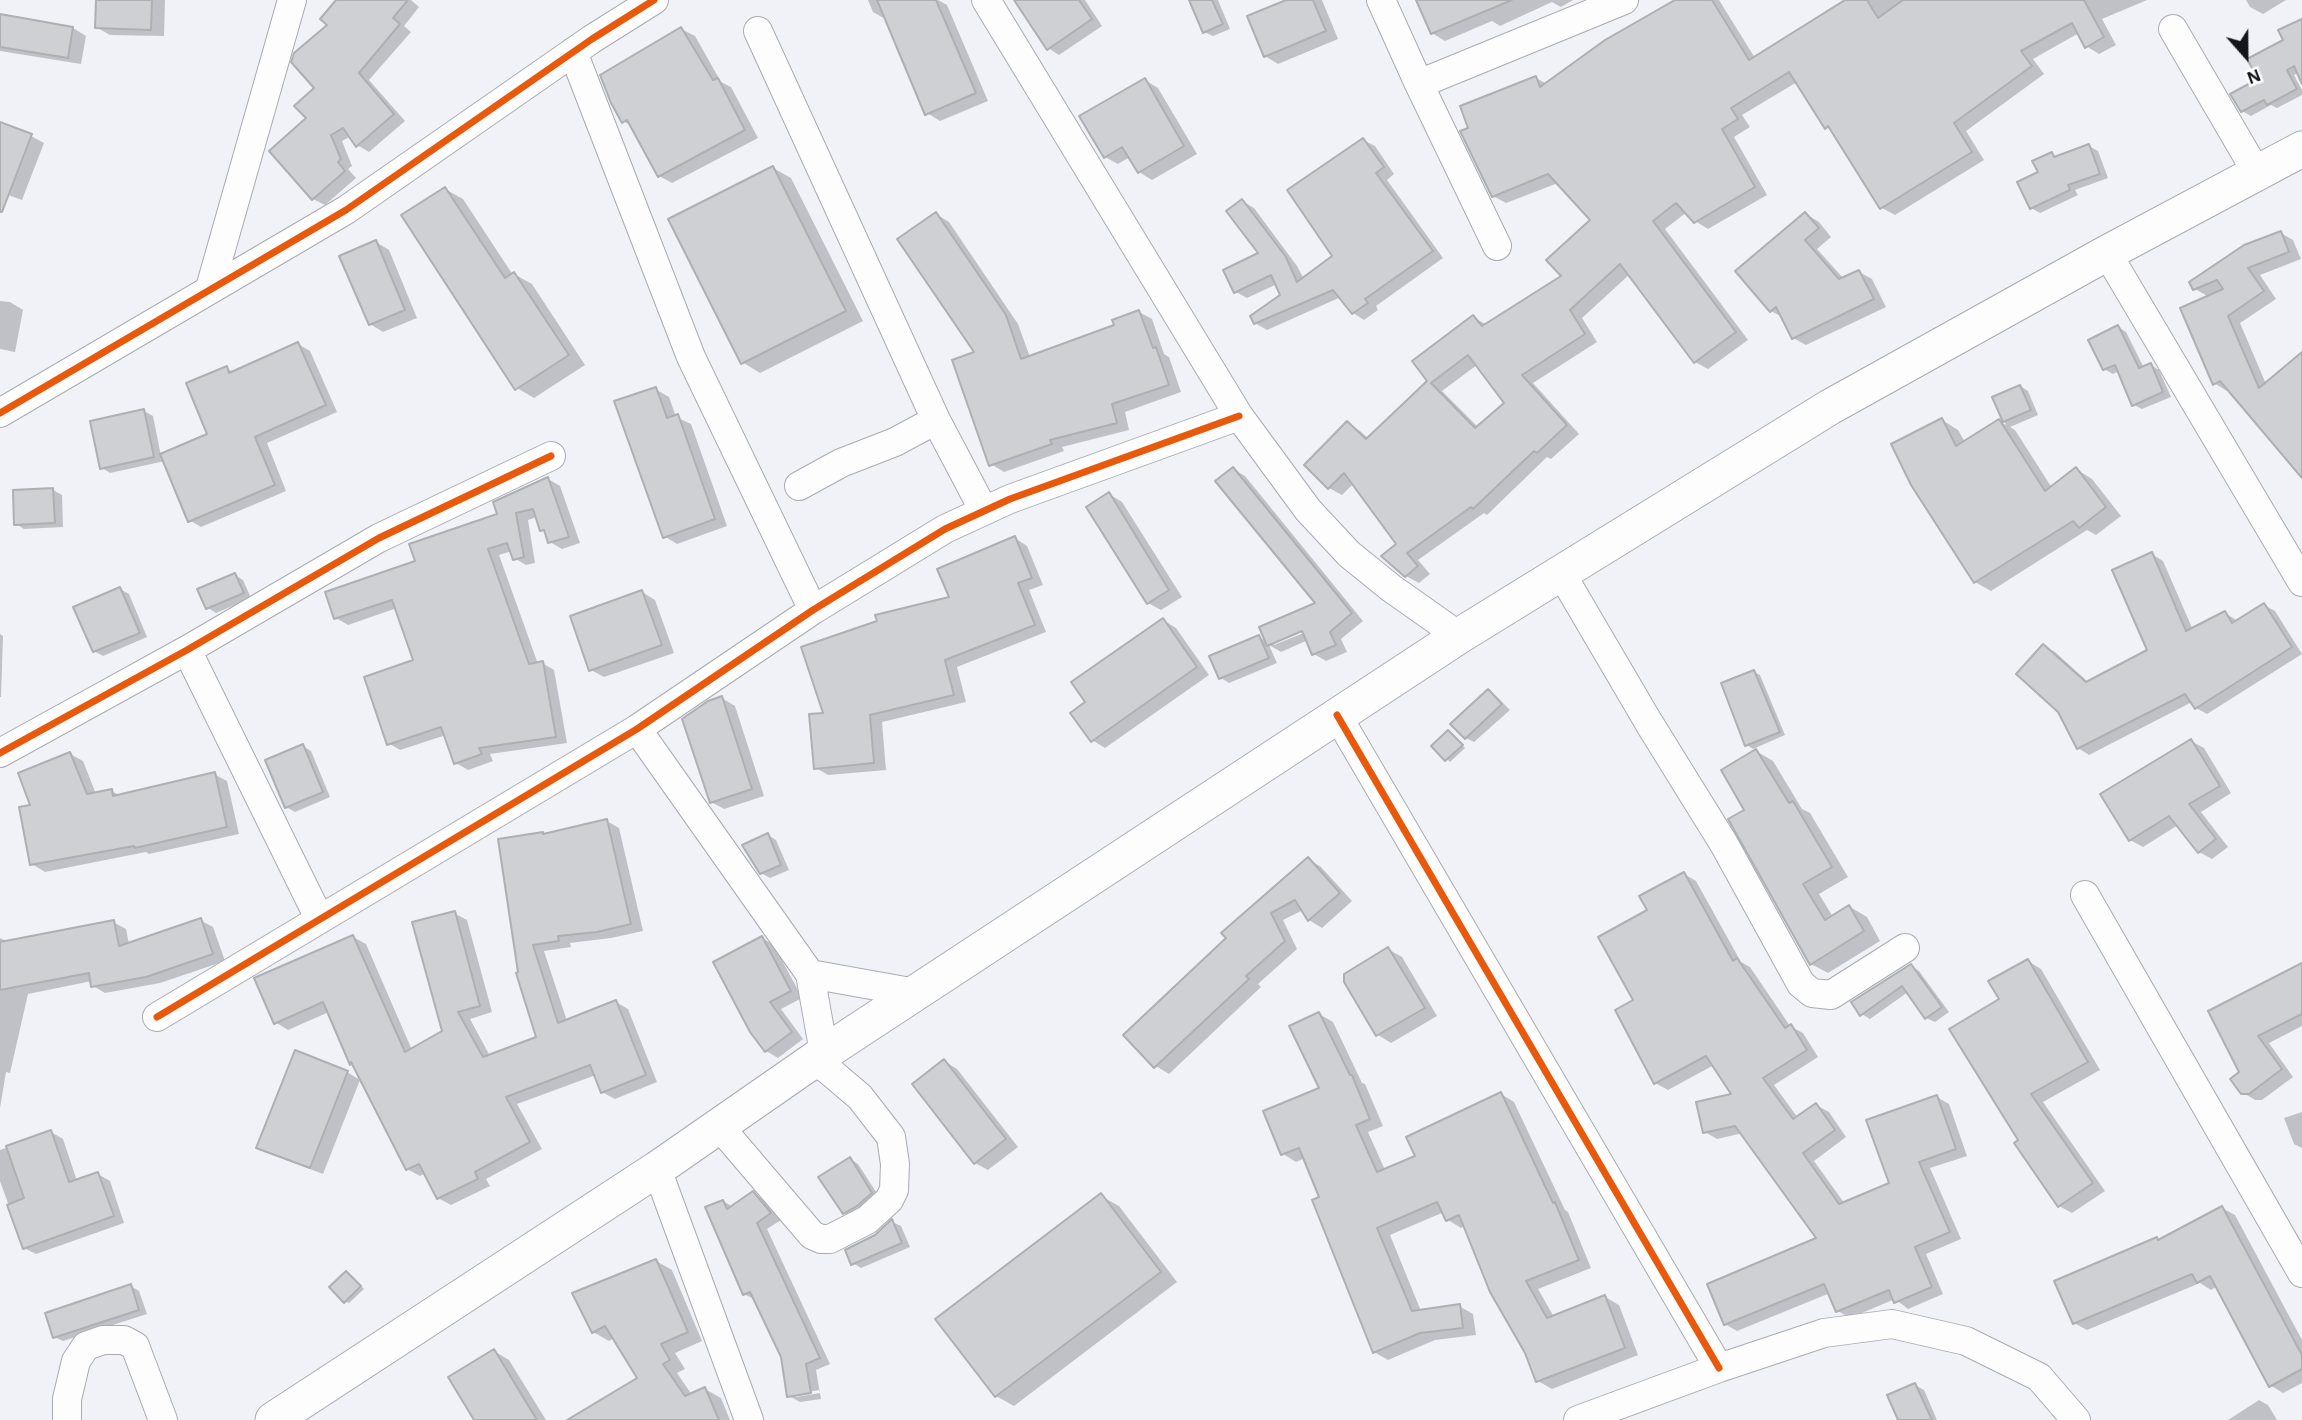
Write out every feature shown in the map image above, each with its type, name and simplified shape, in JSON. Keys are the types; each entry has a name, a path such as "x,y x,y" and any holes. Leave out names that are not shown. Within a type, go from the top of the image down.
{"main road":[{"path":"273,1420 657,1169 818,1057 1459,636 1830,407 2107,253 2302,149"}],"street":[{"path":"210,288 292,0"},
{"path":"0,413 346,210 573,52 654,0"},
{"path":"986,0 1239,416 1308,510 1349,554 1391,588 1459,636"},
{"path":"1381,0 1497,246"},
{"path":"1419,84 1624,0"},
{"path":"2173,29 2257,173"},
{"path":"758,31 936,420 984,511"},
{"path":"573,52 691,357 813,610"},
{"path":"2107,253 2302,582"},
{"path":"157,1017 637,729 813,610 945,529 1010,499 1239,416"},
{"path":"799,486 841,463 895,442 936,420"},
{"path":"0,753 187,650 379,538 551,456"},
{"path":"1561,573 1724,844 1801,984 1812,993 1831,995 1905,947"},
{"path":"187,650 319,918"},
{"path":"1337,715 1719,1368"},
{"path":"637,729 810,974 818,1057 827,1069 860,1097 891,1137 895,1164 894,1190 889,1200 867,1220 831,1239 821,1239 812,1235 801,1224 719,1126"},
{"path":"2085,895 2302,1273"},
{"path":"810,974 916,993"},
{"path":"657,1169 750,1420"},
{"path":"1578,1420 1824,1333 1892,1324 1966,1340 2039,1377 2076,1420"},
{"path":"67,1420 67,1399 76,1361 86,1346 103,1340 124,1340 135,1346 163,1420"}],"building":[{"path":"96,0 152,0 151,30 95,28"},
{"path":"336,0 408,0 393,18 400,24 359,73 394,114 356,147 343,128 331,135 341,159 338,162 345,171 312,200 269,151 306,118 294,106 314,88 291,62 294,53 327,25 320,19"},
{"path":"877,0 936,0 976,93 925,115"},
{"path":"1014,0 1079,0 1092,19 1047,50"},
{"path":"1189,0 1212,0 1223,24 1203,33"},
{"path":"1286,0 1313,0 1326,31 1264,57 1247,16"},
{"path":"1416,0 1512,0 1431,34"},
{"path":"1675,0 1712,0 1749,60 1845,0 1867,0 1878,18 1903,0 2084,0 2104,37 2085,48 2072,23 2021,51 2032,66 1954,123 1972,152 1880,209 1828,126 1825,129 1789,72 1731,108 1738,119 1722,129 1755,187 1694,223 1676,203 1653,221 1736,332 1694,363 1620,264 1570,310 1585,334 1522,375 1567,425 1537,453 1534,451 1473,509 1471,507 1407,553 1418,566 1405,577 1381,556 1396,544 1344,473 1328,489 1304,465 1347,421 1366,439 1427,381 1412,361 1473,315 1482,326 1561,276 1546,260 1590,220 1548,174 1492,197 1460,131 1468,128 1460,106 1536,76 1540,87 1605,40","holes":["1468,355 1504,403 1475,428 1431,383"]},
{"path":"0,14 73,27 68,58 0,47"},
{"path":"2302,19 2302,84 2294,66 2287,70 2297,89 2267,105 2264,100 2241,112 2230,94 2258,79 2247,59 2283,40 2278,30"},
{"path":"681,27 713,80 718,78 745,130 658,177 627,120 622,123 600,75"},
{"path":"1145,78 1184,146 1138,173 1122,147 1104,158 1079,116"},
{"path":"0,122 32,134 2,212 0,212"},
{"path":"1363,138 1384,167 1376,173 1433,251 1365,299 1368,303 1352,314 1333,290 1254,324 1250,316 1280,295 1271,275 1234,293 1223,270 1258,253 1226,211 1242,199 1286,257 1297,282 1332,256 1287,190"},
{"path":"2089,144 2100,174 2068,185 2070,190 2030,209 2017,182 2038,172 2032,161 2052,152 2054,157"},
{"path":"773,166 846,311 741,364 668,219"},
{"path":"445,187 505,278 514,272 569,355 515,390 401,215"},
{"path":"936,212 1006,315 1021,359 1114,325 1112,320 1139,310 1169,385 1112,404 1117,423 1050,440 1052,444 989,466 952,360 974,352 897,239"},
{"path":"1805,212 1819,228 1805,240 1839,279 1859,270 1874,299 1792,339 1776,307 1770,312 1735,271"},
{"path":"2281,231 2289,252 2248,268 2264,291 2228,316 2259,388 2302,352 2302,478 2220,381 2213,385 2180,308 2223,289 2217,280 2193,290 2189,282 2244,245"},
{"path":"376,240 405,310 369,325 339,256"},
{"path":"2118,325 2139,368 2151,363 2163,392 2132,406 2115,365 2103,370 2088,340"},
{"path":"298,342 326,405 255,437 275,485 188,522 160,454 207,434 186,383 227,366 229,373"},
{"path":"2020,385 2031,410 2003,422 1992,397"},
{"path":"656,387 667,418 678,414 715,519 663,538 614,401"},
{"path":"144,409 154,457 100,469 90,421"},
{"path":"1942,418 1956,446 1999,419 2045,491 2076,467 2106,507 2079,528 2073,521 1974,583 1911,485 1891,444"},
{"path":"1233,467 1352,613 1330,632 1336,645 1312,655 1302,631 1267,646 1259,627 1315,603 1215,481"},
{"path":"548,477 569,537 548,543 544,530 540,531 533,509 516,513 524,557 513,560 507,543 488,549 529,664 543,661 556,737 479,748 482,754 454,764 441,727 387,745 364,677 413,660 392,600 334,619 325,592 415,561 409,544 497,514 493,502"},
{"path":"53,488 55,523 14,525 13,490"},
{"path":"1109,492 1169,590 1147,604 1086,507"},
{"path":"1015,536 1032,578 1018,583 1035,625 945,660 954,695 870,715 874,763 814,769 809,714 823,713 801,647 877,621 875,615 949,597 937,569"},
{"path":"2152,552 2186,631 2225,611 2232,623 2264,603 2292,647 2195,709 2185,694 2077,749 2058,712 2016,674 2043,644 2086,682 2147,650 2112,570"},
{"path":"235,573 244,593 206,609 197,589"},
{"path":"120,587 140,633 93,652 73,607"},
{"path":"642,590 662,645 589,671 570,616"},
{"path":"1163,618 1197,667 1091,742 1070,713 1085,702 1071,682"},
{"path":"1259,635 1269,658 1219,679 1209,656"},
{"path":"1754,670 1780,732 1745,746 1721,683"},
{"path":"1488,689 1502,704 1465,739 1450,724"},
{"path":"722,696 752,789 710,803 682,719 708,701"},
{"path":"1448,730 1463,745 1445,761 1431,746"},
{"path":"2191,739 2220,786 2189,804 2216,839 2198,853 2169,816 2129,841 2100,794"},
{"path":"303,744 323,792 285,808 265,760"},
{"path":"1756,749 1789,803 1793,801 1832,867 1803,884 1825,920 1849,905 1864,931 1810,965 1728,819 1744,810 1721,770"},
{"path":"70,752 87,794 112,789 113,796 215,772 227,827 135,848 134,846 30,865 19,807 30,805 18,773"},
{"path":"607,819 631,924 597,932 558,936 559,941 533,945 558,1023 616,1000 646,1075 601,1093 590,1065 506,1097 530,1142 475,1172 478,1179 437,1199 419,1164 406,1170 351,1062 350,1065 323,1002 274,1024 254,978 353,935 405,1052 442,1031 412,922 455,911 480,1006 458,1012 483,1057 536,1037 516,973 518,972 498,839 543,834"},
{"path":"768,833 781,865 760,874 742,845"},
{"path":"1308,857 1340,893 1308,921 1295,900 1271,913 1285,941 1246,976 1249,979 1154,1068 1123,1035 1226,938 1221,933"},
{"path":"1684,872 1733,961 1737,958 1785,1028 1791,1024 1807,1050 1763,1078 1793,1119 1816,1103 1835,1130 1803,1153 1839,1204 1889,1183 1866,1120 1937,1095 1956,1149 1919,1162 1950,1232 1915,1247 1932,1287 1894,1303 1889,1290 1836,1312 1824,1284 1724,1325 1707,1284 1816,1238 1735,1126 1703,1133 1696,1102 1731,1094 1706,1056 1654,1084 1615,1010 1633,1000 1598,937 1647,910 1639,896"},
{"path":"201,918 213,954 146,977 91,987 89,973 0,990 0,942 114,920 119,946"},
{"path":"762,936 791,991 770,1002 792,1032 765,1052 750,1032 713,962"},
{"path":"1388,947 1425,1008 1376,1036 1344,982 1344,974"},
{"path":"2028,959 2088,1062 2031,1094 2093,1183 2058,1207 2014,1143 2018,1140 1949,1029 1999,999 1988,981"},
{"path":"2302,963 2302,1014 2258,1036 2282,1069 2249,1094 2241,1094 2230,1079 2239,1072 2208,1011"},
{"path":"1911,964 1942,1007 1925,1019 1902,986 1860,1016 1851,1002"},
{"path":"1319,1012 1352,1075 1370,1119 1356,1125 1377,1172 1415,1156 1406,1137 1501,1092 1553,1203 1555,1202 1579,1260 1526,1281 1547,1318 1605,1295 1625,1348 1536,1382 1525,1353 1490,1292 1459,1215 1446,1221 1437,1202 1377,1228 1412,1311 1460,1304 1463,1328 1420,1333 1373,1353 1312,1200 1319,1197 1299,1148 1281,1155 1263,1111 1319,1088 1289,1026"},
{"path":"295,1050 348,1071 310,1168 256,1148"},
{"path":"944,1059 1006,1139 974,1164 912,1084"},
{"path":"51,1130 69,1182 98,1172 114,1216 23,1249 7,1205 24,1198 6,1146"},
{"path":"850,1157 872,1193 843,1214 818,1177"},
{"path":"753,1191 771,1213 757,1223 820,1358 806,1364 811,1393 787,1397 781,1357 750,1292 743,1295 705,1207 723,1200 727,1209"},
{"path":"1101,1193 1161,1272 995,1397 935,1319"},
{"path":"2222,1206 2302,1355 2302,1369 2269,1387 2210,1276 2197,1283 2192,1274 2073,1324 2054,1281 2157,1237 2158,1240"},
{"path":"892,1219 902,1243 851,1265 845,1250 875,1235"},
{"path":"656,1259 688,1332 661,1344 670,1360 663,1364 685,1396 705,1387 719,1420 567,1420 637,1378 605,1326 592,1333 572,1293"},
{"path":"346,1271 361,1286 344,1303 329,1287"},
{"path":"131,1284 139,1310 53,1338 45,1313"},
{"path":"494,1349 537,1420 474,1420 448,1377"},
{"path":"1915,1383 1932,1420 1898,1420 1887,1395"}],"cycle path":[{"path":"0,413 346,210 592,39 654,0"},
{"path":"157,1017 637,729 813,610 945,529 1010,499 1239,416"},
{"path":"0,753 187,650 379,538 551,456"},
{"path":"1337,715 1719,1368"}]}
